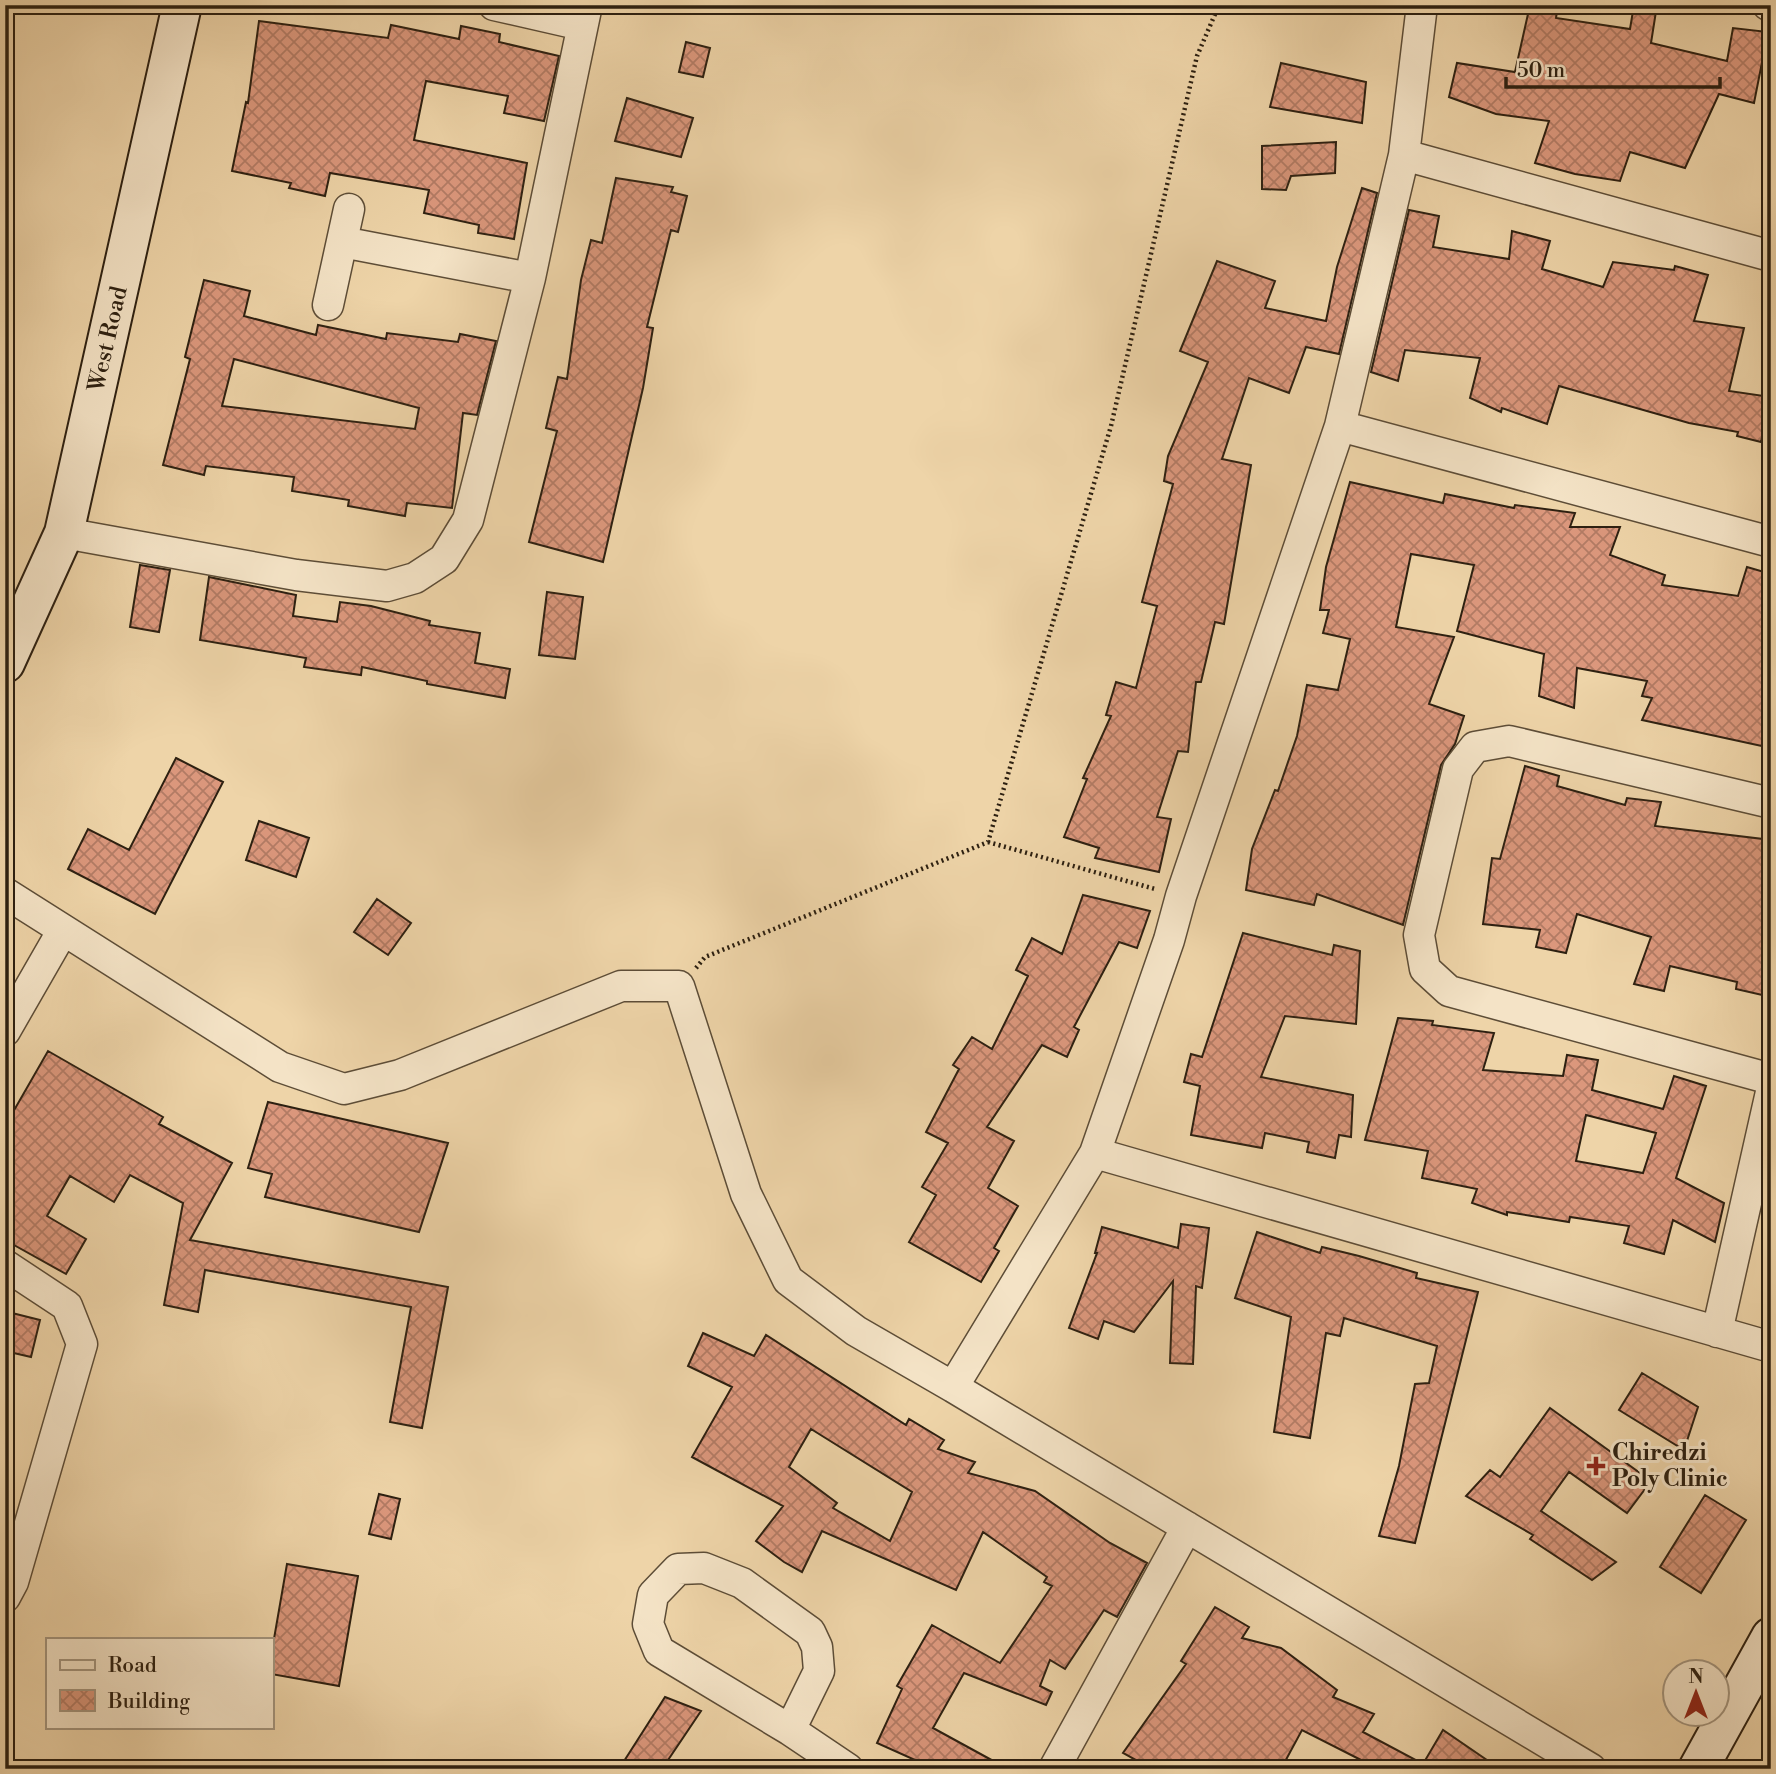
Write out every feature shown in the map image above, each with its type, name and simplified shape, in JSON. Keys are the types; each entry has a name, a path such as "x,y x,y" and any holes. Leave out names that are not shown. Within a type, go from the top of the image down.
{"street":[{"name":"West Road","path":"5,663 64,533 182,5"},
{"path":"64,533 296,575 387,586 415,578 444,559 468,520 530,278 585,15 494,5"},
{"path":"953,1387 1095,1153 1164,953 1340,426 1404,155 1422,5"},
{"path":"1404,155 1771,256"},
{"path":"328,305 349,209"},
{"path":"342,242 530,278"},
{"path":"1340,426 1771,542"},
{"path":"1771,803 1509,741 1475,747 1458,769 1419,935 1425,969 1449,991 1771,1079"},
{"path":"5,893 280,1067 344,1089 400,1075 621,986 679,986 746,1194 788,1280 856,1331 1591,1769"},
{"path":"5,1031 63,930"},
{"path":"1717,1332 1771,1092"},
{"path":"1095,1153 1771,1347"},
{"path":"5,1265 67,1306 82,1344 13,1582 5,1597"},
{"path":"1054,1769 1187,1527"},
{"path":"790,1730 820,1671 817,1647 810,1632 742,1583 705,1568 678,1569 653,1595 648,1624 659,1651 790,1730 848,1769"},
{"path":"1698,1769 1771,1637"}],"path":[{"path":"988,842 1111,426 1198,56 1219,5"},
{"path":"679,986 705,957 988,842 1181,896"}],"building":[{"path":"1530,5 1558,5 1556,18 1630,29 1634,5 1657,5 1651,43 1727,61 1733,28 1768,32 1754,103 1719,94 1685,168 1630,152 1620,181 1575,174 1535,163 1549,121 1496,114 1449,97 1457,63 1515,72"},
{"path":"259,21 388,38 391,25 459,39 461,26 500,34 499,42 559,56 544,121 504,113 508,96 426,81 414,140 527,163 514,239 478,233 479,225 424,213 429,190 330,173 325,196 289,188 291,183 232,171 246,102 248,103"},
{"path":"686,42 710,48 703,77 679,72"},
{"path":"1281,63 1366,82 1362,123 1270,107"},
{"path":"627,98 693,118 681,157 615,141"},
{"path":"1336,142 1335,173 1291,176 1286,190 1262,189 1262,146"},
{"path":"616,178 673,187 671,192 687,196 678,232 671,230 647,327 653,328 643,388 603,562 529,542 557,431 546,428 558,377 567,379 581,280 591,240 602,243"},
{"path":"1362,188 1377,193 1339,354 1306,347 1289,393 1249,378 1222,459 1251,465 1224,624 1215,622 1201,682 1196,682 1188,752 1178,751 1157,817 1171,819 1159,872 1095,858 1099,848 1064,837 1087,779 1083,778 1111,716 1106,715 1116,682 1136,688 1157,606 1142,602 1173,484 1164,481 1168,456 1208,362 1180,351 1217,261 1275,281 1265,308 1326,321 1337,267"},
{"path":"1409,210 1439,216 1433,247 1509,259 1512,231 1550,241 1542,269 1603,287 1613,262 1674,270 1675,266 1708,275 1694,321 1744,328 1729,391 1771,397 1761,442 1737,436 1738,432 1689,423 1559,386 1547,424 1502,408 1501,412 1470,398 1480,358 1405,350 1398,381 1371,372"},
{"path":"204,280 250,291 244,316 316,335 318,325 386,339 387,333 458,342 460,334 496,341 477,415 463,413 452,508 407,503 405,516 348,506 349,500 292,491 294,477 206,466 204,475 163,465 190,359 185,357","holes":["234,359 419,408 415,429 222,406"]},
{"path":"1350,482 1443,503 1445,494 1514,508 1515,505 1575,513 1570,527 1620,527 1610,555 1665,575 1662,585 1738,596 1747,567 1771,574 1771,748 1642,720 1652,698 1642,696 1647,681 1577,668 1574,708 1539,696 1544,654 1457,631 1474,565 1411,554 1396,627 1454,637 1429,704 1464,716 1455,744 1441,765 1403,925 1317,894 1314,905 1246,890 1252,849 1275,790 1278,791 1297,736 1307,685 1338,690 1350,639 1323,633 1329,610 1320,610 1326,567"},
{"path":"140,565 170,570 159,632 130,627"},
{"path":"209,577 296,595 293,616 337,622 340,602 371,606 430,621 429,625 480,633 475,663 510,669 505,698 427,684 427,681 362,667 361,675 304,667 306,658 200,640"},
{"path":"547,592 583,597 575,659 539,655"},
{"path":"176,758 223,782 155,914 68,869 88,829 129,850"},
{"path":"1525,766 1559,776 1557,786 1625,805 1627,798 1661,802 1655,826 1771,840 1771,997 1736,989 1737,982 1670,966 1664,991 1634,984 1651,937 1577,914 1566,953 1536,947 1540,930 1483,924 1492,858 1500,859"},
{"path":"259,821 309,838 296,877 246,860"},
{"path":"1083,895 1150,911 1137,948 1119,942 1074,1027 1079,1030 1067,1057 1042,1045 987,1127 1014,1141 988,1188 1018,1206 994,1248 999,1251 981,1282 909,1242 936,1195 922,1187 948,1143 926,1132 959,1069 953,1065 972,1037 992,1049 1028,976 1016,970 1032,938 1062,954"},
{"path":"377,899 411,923 388,955 354,932"},
{"path":"1243,933 1332,955 1334,945 1360,951 1356,1024 1285,1016 1261,1077 1353,1095 1351,1137 1339,1135 1335,1158 1307,1152 1309,1142 1265,1133 1262,1148 1191,1135 1200,1086 1184,1082 1191,1054 1202,1057"},
{"path":"1398,1018 1433,1021 1432,1025 1494,1033 1483,1070 1563,1076 1567,1055 1598,1060 1592,1090 1663,1109 1674,1076 1706,1086 1676,1178 1724,1203 1715,1242 1673,1220 1664,1254 1624,1243 1629,1226 1570,1217 1569,1222 1507,1212 1507,1215 1472,1203 1477,1189 1422,1178 1428,1151 1365,1140","holes":["1586,1115 1656,1133 1643,1173 1576,1161"]},
{"path":"48,1051 163,1117 159,1124 232,1163 190,1240 448,1287 422,1428 390,1422 411,1307 205,1270 198,1312 164,1305 183,1203 130,1175 114,1202 70,1176 47,1216 86,1239 66,1274 5,1240 5,1126"},
{"path":"268,1102 448,1143 419,1232 265,1197 272,1174 248,1168"},
{"path":"1181,1224 1209,1228 1202,1288 1196,1286 1193,1364 1170,1363 1173,1281 1134,1332 1104,1321 1098,1339 1069,1328 1097,1253 1102,1227 1178,1248"},
{"path":"1257,1232 1320,1253 1322,1247 1359,1256 1417,1273 1416,1278 1478,1292 1415,1543 1379,1536 1399,1466 1415,1384 1429,1383 1437,1346 1344,1318 1340,1336 1326,1333 1310,1438 1274,1432 1291,1317 1235,1298"},
{"path":"12,1313 40,1320 31,1357 5,1351"},
{"path":"703,1333 754,1356 766,1335 906,1425 909,1419 944,1440 938,1449 975,1462 968,1473 1035,1491 1110,1543 1147,1563 1117,1617 1104,1610 1065,1669 1050,1660 1040,1686 1052,1692 1046,1705 964,1673 933,1728 1008,1769 935,1769 877,1743 902,1689 897,1686 932,1625 1000,1663 1052,1586 1044,1582 1047,1577 983,1532 956,1590 822,1531 802,1572 784,1562 756,1541 783,1506 692,1457 732,1387 688,1366","holes":["811,1429 912,1492 890,1541 833,1508 837,1503 789,1467"]},
{"path":"1642,1373 1698,1407 1684,1450 1619,1410"},
{"path":"1550,1408 1651,1481 1627,1513 1569,1472 1541,1511 1616,1562 1592,1580 1530,1539 1533,1535 1466,1496 1490,1470 1500,1477"},
{"path":"379,1494 400,1499 391,1539 369,1534"},
{"path":"1705,1495 1746,1520 1701,1593 1660,1567"},
{"path":"287,1564 358,1576 339,1686 273,1674 273,1644"},
{"path":"1215,1607 1249,1627 1242,1638 1281,1648 1337,1690 1333,1697 1374,1714 1363,1732 1423,1764 1443,1730 1500,1769 1355,1769 1361,1760 1302,1730 1281,1769 1152,1769 1123,1753 1186,1664 1181,1661"},
{"path":"665,1697 701,1711 662,1769 619,1769"}],"place":[{"name":"Chiredzi Poly Clinic","path":"1596,1466"}]}
